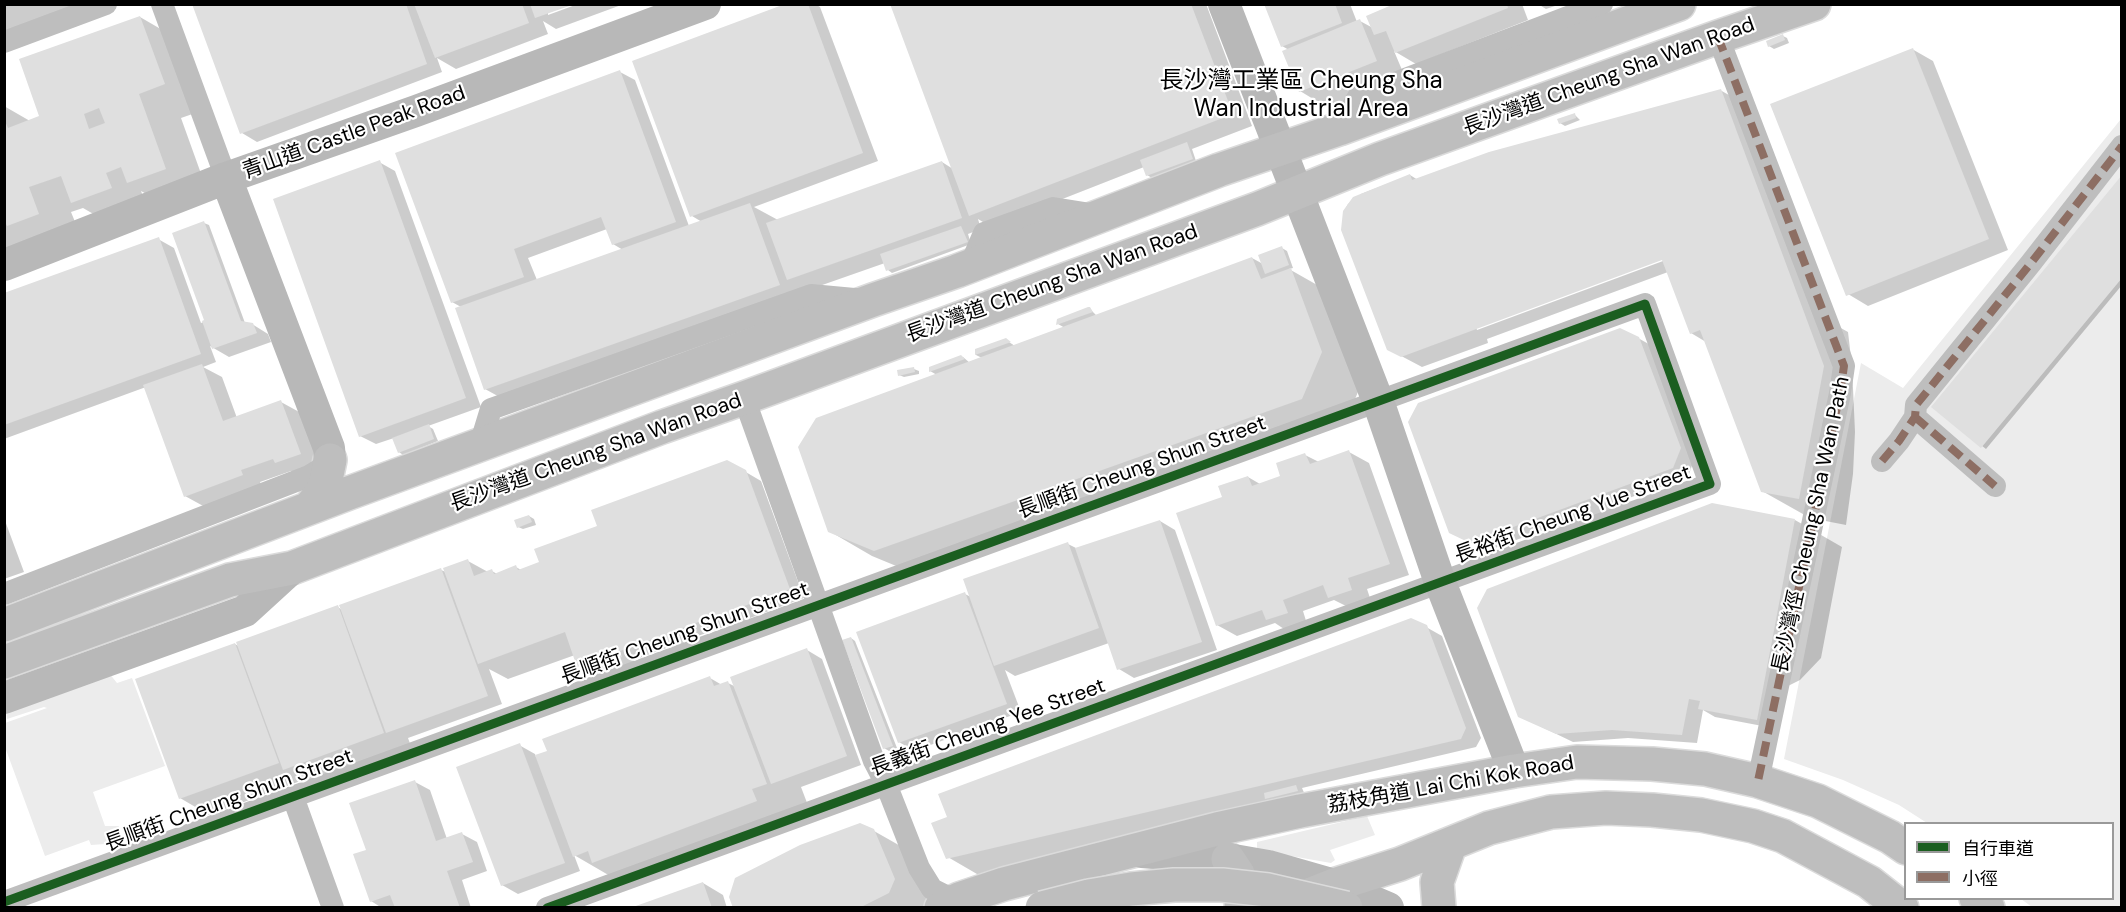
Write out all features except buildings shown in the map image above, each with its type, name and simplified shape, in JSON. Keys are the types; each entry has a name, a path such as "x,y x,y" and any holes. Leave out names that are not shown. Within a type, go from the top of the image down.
{"main road":[{"name":"長沙灣道 Cheung Sha Wan Road","path":"4,625 309,508 970,266 1219,170 1281,150 1679,4"},
{"name":"長沙灣道 Cheung Sha Wan Road","path":"4,662 230,580 292,568 502,486 1298,193 1366,164 1814,4"},
{"path":"309,508 325,485 330,460"},
{"name":"荔枝角道 Lai Chi Kok Road","path":"950,903 1004,884 1129,851 1300,811 1514,771 1577,762 1652,764 1705,770 1758,781 1818,801 1890,837 1904,847"},
{"path":"1514,771 1526,789 1551,812"},
{"name":"荔枝角道 Lai Chi Kok Road","path":"1276,908 1340,896 1400,864 1489,828 1551,812 1606,808 1701,815 1753,826 1783,836 1860,877 1902,908"},
{"path":"1439,908 1437,882 1450,845"},
{"path":"1228,859 1238,874 1243,890 1241,908"},
{"path":"1042,908 1089,896 1174,885 1222,885 1340,896"}],"street":[{"path":"4,42 106,4"},
{"path":"4,594 309,476 330,460 329,448 162,4"},
{"path":"1224,4 1378,401 1440,582 1514,771"},
{"path":"1339,129 1358,97 1602,4"},
{"name":"青山道 Castle Peak Road","path":"4,265 226,178 532,69 688,6"},
{"name":"長沙灣徑 Cheung Sha Wan Path","path":"1718,37 1844,366 1758,781"},
{"path":"1882,461 1915,417 1916,405 2031,263 2121,146"},
{"name":"長裕街 Cheung Yue Street","path":"1378,401 1645,304 1710,484 1440,582"},
{"path":"744,398 873,761 886,784 925,880 932,889 946,896 950,903"},
{"name":"長順街 Cheung Shun Street","path":"4,902 1378,401"},
{"path":"1915,417 1995,486"},
{"name":"長沙灣道 Cheung Sha Wan Road","path":"4,698 245,611 292,568"},
{"name":"長義街 Cheung Yee Street","path":"547,908 1440,582"},
{"path":"293,797 333,908"},
{"name":"荔枝角道 Lai Chi Kok Road","path":"1129,851 1182,854 1268,866 1340,896"},
{"path":"1340,896 1388,908"}],"shaded area":[{"path":"2121,119 2121,907 2032,907 2022,900 2114,900 2114,822 1925,822 1899,805 1843,780 1784,759 1861,363 1903,388"},
{"path":"105,668 117,683 132,678 165,766 93,792 105,826 119,826 119,843 91,845 89,840 45,856 5,747 5,723 47,708 7,719 5,705"},
{"path":"1367,816 1375,835 1330,850 1335,860 1331,863 1257,850 1257,842"}],"marked path":[{"path":"1718,37 1844,366 1758,781"},
{"path":"1882,461 1915,417 1916,405 2122,146"},
{"path":"1915,417 1995,486"}],"cycle path":[{"path":"4,902 1645,304 1710,484 547,908"}],"district":[{"name":"長沙灣工業區 Cheung Sha Wan Industrial Area","path":"1301,96"}]}
